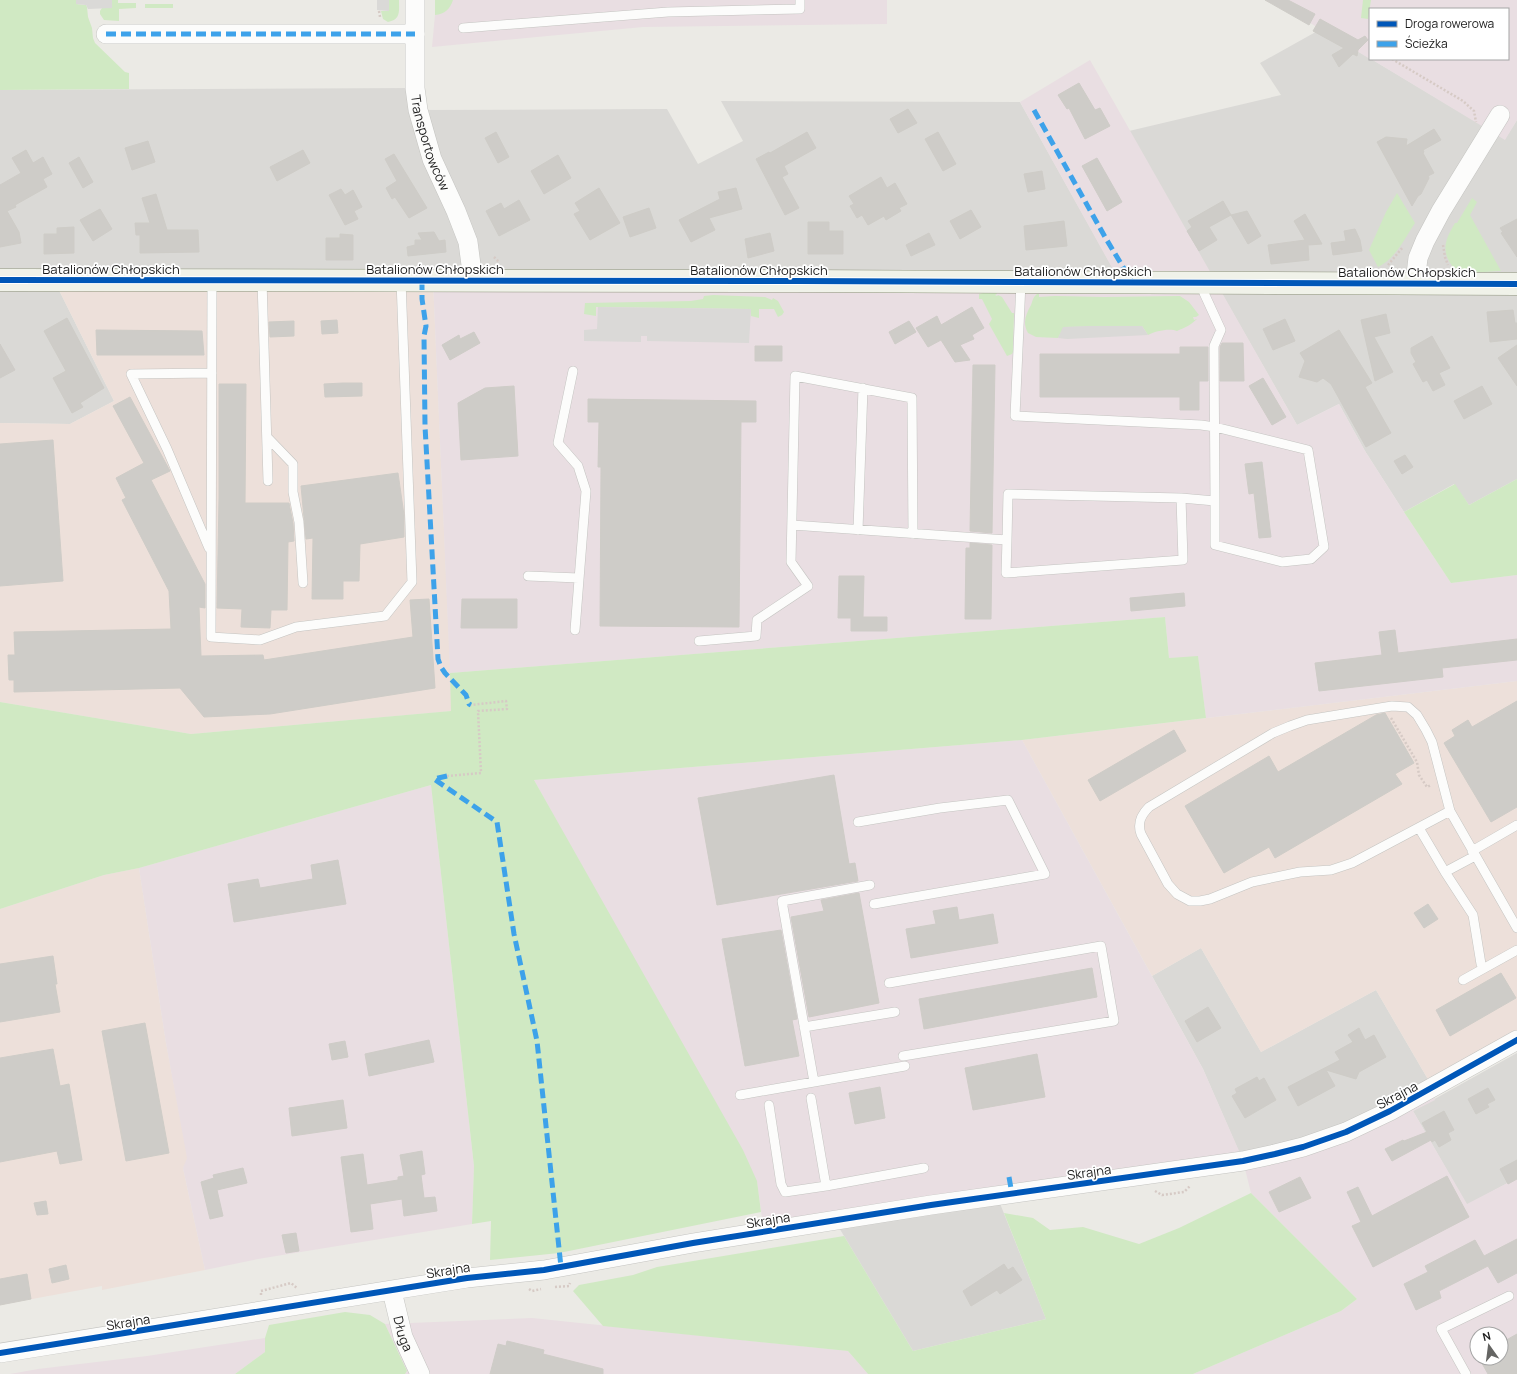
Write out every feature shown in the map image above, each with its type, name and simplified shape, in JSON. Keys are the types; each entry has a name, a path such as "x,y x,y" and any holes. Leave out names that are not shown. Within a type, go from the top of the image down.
{"street":[{"name":"Transportowców","path":"415,0 415,88 422,128 432,159 456,211 468,242 473,280"},
{"path":"106,34 415,34"},
{"path":"1415,283 1418,258 1425,241 1441,210 1500,115"},
{"name":"Batalionów Chłopskich","path":"0,280 473,280 1517,284"},
{"name":"Skrajna","path":"0,1353 467,1278 544,1270 693,1243 931,1205 1197,1167 1275,1154 1327,1139 1368,1122 1433,1088 1517,1040"},
{"name":"Długa","path":"392,1291 403,1337 420,1374"}],"lane":[{"path":"463,28 668,12 800,9 800,0"},
{"path":"212,280 211,636 260,640 296,627 385,616 412,582 401,280"},
{"path":"262,280 268,481"},
{"path":"1022,282 1015,416 1201,425 1215,427 1308,450 1324,547 1311,559 1282,562 1215,545 1216,501 1215,427 1214,346 1222,330 1204,293 1202,283"},
{"path":"573,371 558,443 578,466 586,491 575,630"},
{"path":"211,552 167,449 132,374 212,373"},
{"path":"699,641 756,636 757,620 808,586 791,562 795,376 912,398 913,534"},
{"path":"858,530 863,388"},
{"path":"267,437 293,464 293,492 300,522 303,583"},
{"path":"1181,498 1183,560 1006,573 1008,494 1181,498 1216,501"},
{"path":"792,525 1007,540"},
{"path":"528,576 579,578"},
{"path":"1450,811 1352,863 1331,870 1300,872 1252,882 1210,899 1200,901 1190,901 1184,898 1177,894 1168,884 1138,828 1143,812 1149,807 1273,733 1306,720 1385,707 1408,707 1417,715 1426,730 1434,749 1450,811 1517,928"},
{"path":"858,822 940,808 1008,800 1045,874 874,904"},
{"path":"1445,872 1517,825"},
{"path":"1419,828 1473,915 1481,964 1483,968"},
{"path":"814,1082 782,901 870,885"},
{"path":"889,983 1101,946 1114,1020 903,1056"},
{"path":"1463,980 1517,950"},
{"path":"804,1027 895,1012"},
{"path":"740,1095 905,1066"},
{"path":"811,1098 826,1186"},
{"path":"769,1105 781,1184 785,1192 924,1168"},
{"path":"1466,1374 1441,1329 1509,1296"}],"path":[{"path":"1394,60 1468,106 1474,111 1475,125"},
{"path":"1381,268 1388,265 1404,244"},
{"path":"1443,244 1445,257 1450,268"},
{"path":"494,257 501,265"},
{"path":"447,776 481,773 478,711 507,709 506,701 471,705"},
{"path":"1385,707 1417,762 1419,775 1425,784"}],"shaded area":[{"path":"76,0 112,0 112,8 88,9 86,5 76,4"},
{"path":"377,0 389,0 389,11 377,10"},
{"path":"435,0 887,0 887,24 643,27 432,47"},
{"path":"1272,0 1517,0 1517,120 1505,140 1373,60 1509,60 1509,8 1369,8 1369,58"},
{"path":"1321,29 1369,58 1369,60 1373,60 1505,139 1517,120 1517,479 1469,505 1454,484 1404,512 1365,451 1339,404 1297,425 1129,131 1281,95 1260,63"},
{"path":"1090,60 1297,425 1339,404 1365,451 1451,583 1517,575 1517,681 1206,718 1198,657 1169,658 1165,617 450,673 433,280 1120,282 1020,102"},
{"path":"415,88 419,110 667,109 698,164 743,141 721,101 1020,102 1121,283 54,280 114,401 70,424 0,423 0,90"},
{"path":"54,280 433,280 452,711 191,734 0,702 0,423 70,424 114,401"},
{"path":"598,307 751,309 749,343 647,341 647,336 641,336 641,342 584,341 584,330 597,329"},
{"path":"1142,326 1148,335 1067,339 1058,338 1063,327"},
{"path":"1517,681 1517,1040 1433,1088 1376,990 1261,1052 1201,948 1152,976 1022,740"},
{"path":"1022,740 1203,1069 1243,1160 1275,1154 1433,1088 1435,1100 1413,1111 1467,1204 1517,1178 1517,1374 1193,1374 1341,1311 1357,1299 1251,1193 1243,1161 764,1232 757,1182 534,780"},
{"path":"431,785 474,1166 472,1224 258,1259 205,1270 183,1168 187,1158 166,1043 139,868"},
{"path":"139,868 166,1043 188,1159 183,1168 205,1270 102,1290 102,1286 0,1305 0,909 104,875"},
{"path":"1201,948 1261,1052 1376,990 1433,1088 1390,1111 1243,1161 1203,1069 1152,976"},
{"path":"1517,1053 1517,1178 1467,1205 1413,1111"},
{"path":"995,1196 1001,1206 1046,1319 913,1351 835,1221"},
{"path":"532,1318 848,1351 868,1374 405,1374 407,1371 385,1324"},
{"path":"265,1338 265,1352 235,1374 10,1374 38,1369 147,1356"}],"green space":[{"path":"0,0 76,0 76,4 86,5 95,43 125,72 129,73 129,89 0,90"},
{"path":"112,0 118,0 118,3 136,3 136,8 119,9 119,21 104,20 100,14 100,11 102,8 112,8"},
{"path":"389,0 399,0 399,8 397,17 388,22 383,19 381,11 389,11"},
{"path":"435,0 453,0 447,10 442,14 435,15"},
{"path":"1363,0 1371,0 1368,19 1361,18"},
{"path":"145,4 173,4 173,8 145,8"},
{"path":"1397,193 1415,223 1395,254 1378,267 1369,250 1386,212"},
{"path":"1472,198 1477,202 1470,215 1501,271 1464,272 1456,270 1452,266 1447,256 1446,241 1455,223 1457,223"},
{"path":"986,291 996,292 997,294 995,295 1002,297 1012,313 1014,313 1013,352 1007,356 989,324 992,319 982,299 979,299 979,294"},
{"path":"1039,294 1039,297 1180,296 1189,302 1199,315 1193,317 1194,320 1197,319 1192,323 1177,331 1162,330 1148,335 1142,326 1064,327 1058,338 1036,337 1028,333 1025,326 1025,319 1034,297"},
{"path":"704,296 765,297 772,300 773,298 778,301 784,312 778,317 774,309 759,309 759,318 751,316 751,309 596,307 596,316 584,314 585,303 691,301 703,299"},
{"path":"1517,479 1517,575 1451,583 1404,512 1455,484 1469,505"},
{"path":"1165,617 1169,658 1198,656 1206,718 1022,740 534,780 743,1150 757,1181 761,1212 559,1253 490,1260 491,1221 472,1224 474,1166 431,785 139,868 104,875 0,909 0,702 191,734 451,711 450,673"},
{"path":"1251,1193 1357,1299 1341,1311 1193,1374 868,1374 848,1351 603,1326 573,1291 579,1285 633,1275 657,1267 844,1236 913,1351 1046,1319 1004,1213 1033,1218 1050,1230 1083,1227 1139,1244 1179,1228"},
{"path":"345,1312 370,1315 385,1324 407,1371 405,1374 235,1374 265,1352 265,1338 269,1325"}],"building":[{"path":"1265,0 1288,0 1315,14 1309,25"},
{"path":"1320,19 1358,40 1365,36 1368,40 1358,50 1357,56 1353,54 1339,67 1332,55 1344,48 1313,31"},
{"path":"1079,83 1095,110 1100,108 1110,126 1085,139 1069,108 1067,109 1058,95"},
{"path":"908,109 917,123 898,133 890,119"},
{"path":"1434,129 1441,140 1423,150 1423,153 1434,173 1428,176 1429,178 1421,194 1412,206 1377,142 1386,137 1407,139 1406,146"},
{"path":"496,132 509,157 498,163 485,138"},
{"path":"807,132 816,148 784,166 788,174 782,177 799,208 785,215 756,159 769,152 770,153"},
{"path":"938,132 956,164 943,171 925,139"},
{"path":"148,141 155,162 132,170 125,148"},
{"path":"26,150 33,163 43,157 52,174 43,179 47,187 15,205 16,207 7,211 19,232 21,243 0,247 0,185 21,173 12,158"},
{"path":"303,150 310,163 277,181 270,167"},
{"path":"394,154 427,208 409,218 395,197 392,199 386,188 397,181 385,159"},
{"path":"558,155 571,178 544,194 531,171"},
{"path":"79,157 93,182 83,188 69,163"},
{"path":"1097,158 1122,202 1107,211 1082,166"},
{"path":"1042,171 1045,189 1028,192 1024,174"},
{"path":"881,177 887,188 895,183 907,204 899,208 901,211 886,220 884,216 868,225 862,215 857,218 850,206 854,204 849,196"},
{"path":"599,188 620,223 590,240 574,214 580,211 575,203"},
{"path":"736,188 742,209 709,218 715,230 691,242 679,220 720,199 718,192"},
{"path":"341,189 345,195 353,190 362,207 354,211 358,219 345,225 329,195"},
{"path":"156,194 167,230 198,230 199,252 140,253 140,235 136,235 135,223 150,223 142,198"},
{"path":"519,200 530,220 499,236 486,211 501,203 504,209"},
{"path":"1223,201 1231,215 1209,227 1217,240 1199,251 1187,231 1192,227 1188,221"},
{"path":"649,208 656,228 630,237 623,217"},
{"path":"100,209 112,229 93,241 80,220"},
{"path":"971,210 981,227 960,239 950,221"},
{"path":"1247,211 1261,236 1248,244 1231,215"},
{"path":"1305,214 1322,244 1308,245 1309,260 1271,264 1268,245 1305,240 1294,221"},
{"path":"1517,219 1517,257 1501,233 1503,232 1500,228"},
{"path":"1064,221 1067,246 1026,250 1024,226"},
{"path":"808,222 829,222 829,231 843,231 843,254 808,254"},
{"path":"74,227 74,253 44,254 44,234 57,234 57,228"},
{"path":"1355,229 1360,240 1362,251 1333,255 1331,243 1346,241 1344,231"},
{"path":"434,232 439,241 445,240 446,252 408,256 407,247 415,245 415,240 422,240 418,233"},
{"path":"770,233 774,251 748,258 745,239"},
{"path":"929,233 935,245 911,256 906,245"},
{"path":"340,234 353,235 353,260 326,260 326,238 340,238"},
{"path":"972,307 984,328 972,335 974,339 960,345 970,360 955,362 941,340 928,347 916,328 937,316 941,325"},
{"path":"1513,310 1515,323 1517,323 1517,339 1490,342 1487,312"},
{"path":"1386,314 1390,333 1374,337 1393,372 1375,381 1361,320"},
{"path":"67,318 104,388 80,403 83,407 72,413 53,378 66,371 44,331"},
{"path":"1285,319 1295,341 1273,350 1263,329"},
{"path":"337,320 338,333 322,334 321,321"},
{"path":"294,321 294,336 270,337 269,322"},
{"path":"909,321 916,332 895,344 889,332"},
{"path":"96,330 202,331 204,355 97,355"},
{"path":"1339,330 1372,383 1365,387 1391,433 1366,447 1331,384 1323,378 1317,382 1299,377 1305,361 1300,353"},
{"path":"474,332 480,343 450,360 442,345 459,335 460,339"},
{"path":"1432,336 1450,368 1439,373 1445,385 1433,391 1427,380 1423,382 1413,364 1416,362 1411,353 1411,348"},
{"path":"1222,343 1243,343 1244,381 1220,381 1220,347"},
{"path":"0,344 15,370 0,378"},
{"path":"1517,345 1517,386 1498,358"},
{"path":"755,346 782,346 782,361 755,361"},
{"path":"1180,347 1208,347 1208,381 1199,381 1199,410 1180,410 1180,397 1040,397 1040,354 1180,354"},
{"path":"973,365 995,365 992,533 970,531"},
{"path":"1263,378 1286,417 1272,425 1249,386"},
{"path":"362,383 362,396 325,397 324,384"},
{"path":"219,384 246,384 245,503 289,503 293,523 294,541 288,542 287,610 271,610 270,628 241,627 242,609 217,608"},
{"path":"514,386 518,456 461,460 458,403 485,388"},
{"path":"1482,386 1492,404 1464,419 1454,401"},
{"path":"130,397 170,471 151,480 205,584 205,608 199,607 201,656 263,655 264,660 413,637 410,600 429,599 435,688 270,714 204,717 180,688 14,692 14,680 9,680 8,655 15,655 14,632 171,629 169,591 122,500 126,498 116,478 144,463 113,406"},
{"path":"588,399 756,401 756,422 741,422 739,627 600,626 601,467 598,467 599,422 588,422"},
{"path":"53,440 63,581 0,586 0,444"},
{"path":"1405,455 1413,467 1402,474 1394,461"},
{"path":"1262,462 1271,537 1259,538 1254,493 1249,494 1245,464"},
{"path":"398,473 404,515 404,537 360,544 359,581 343,581 343,599 312,599 313,538 306,539 301,486"},
{"path":"970,543 992,545 991,619 965,619 966,548 970,548"},
{"path":"839,576 864,576 863,617 887,617 887,631 851,631 851,618 838,618"},
{"path":"1184,593 1185,606 1131,611 1130,598"},
{"path":"462,599 517,599 517,628 461,628"},
{"path":"1395,630 1398,653 1517,639 1517,660 1442,668 1443,677 1319,691 1315,663 1382,655 1379,632"},
{"path":"1517,701 1517,807 1491,822 1444,743 1455,736 1452,730 1468,720 1472,727"},
{"path":"1385,713 1414,763 1395,774 1402,784 1275,858 1269,847 1224,873 1185,806 1269,756 1278,772 1376,715"},
{"path":"1174,730 1186,751 1100,801 1088,780"},
{"path":"834,775 849,864 855,863 858,881 717,905 698,798"},
{"path":"338,860 346,904 234,922 228,884 258,879 260,888 313,879 311,865"},
{"path":"859,893 879,1003 809,1017 791,917 824,911 821,900"},
{"path":"1428,904 1438,919 1424,928 1414,913"},
{"path":"957,907 959,920 993,914 998,943 911,958 906,929 936,924 933,911"},
{"path":"781,930 797,1019 792,1020 799,1056 745,1066 722,939"},
{"path":"53,956 57,984 55,984 60,1012 0,1022 0,964"},
{"path":"1092,968 1097,997 924,1029 919,999"},
{"path":"1501,973 1516,998 1450,1036 1436,1010"},
{"path":"1208,1007 1221,1028 1197,1042 1185,1021"},
{"path":"145,1023 169,1153 126,1161 102,1031"},
{"path":"1359,1028 1365,1040 1374,1035 1386,1057 1359,1072 1356,1079 1326,1070 1335,1086 1298,1106 1288,1087 1340,1060 1335,1052 1353,1042 1348,1035"},
{"path":"429,1040 434,1062 369,1076 365,1054"},
{"path":"345,1041 348,1057 332,1060 329,1044"},
{"path":"53,1049 60,1086 69,1084 82,1160 60,1164 57,1151 0,1162 0,1058"},
{"path":"1037,1054 1045,1097 973,1110 965,1068"},
{"path":"1257,1077 1259,1081 1264,1078 1276,1100 1245,1118 1232,1096 1237,1093 1235,1089"},
{"path":"880,1087 885,1118 855,1124 849,1093"},
{"path":"1488,1088 1495,1100 1487,1104 1489,1107 1476,1114 1468,1099"},
{"path":"343,1100 347,1128 292,1136 289,1108"},
{"path":"1444,1111 1454,1130 1448,1133 1451,1140 1439,1147 1435,1140 1432,1142 1431,1140 1392,1161 1385,1149 1403,1140 1404,1141 1427,1132 1422,1123"},
{"path":"422,1151 425,1174 421,1175 424,1198 435,1197 437,1211 404,1216 402,1199 370,1204 373,1229 351,1232 341,1157 363,1154 367,1185 398,1180 398,1177 404,1176 400,1155"},
{"path":"1517,1160 1517,1179 1508,1184 1500,1169"},
{"path":"243,1168 247,1183 217,1190 223,1216 210,1219 201,1182 214,1178 213,1175"},
{"path":"1447,1176 1469,1217 1373,1267 1352,1226 1361,1222 1347,1192 1358,1187 1372,1216"},
{"path":"1300,1177 1311,1198 1279,1212 1269,1192"},
{"path":"46,1201 48,1214 37,1215 34,1203"},
{"path":"296,1233 299,1251 286,1253 282,1235"},
{"path":"1517,1239 1517,1273 1498,1283 1488,1266 1439,1291 1441,1298 1416,1310 1404,1284 1428,1272 1425,1266 1475,1240 1484,1256"},
{"path":"1004,1264 1008,1270 1013,1267 1022,1280 1000,1294 997,1290 971,1306 963,1291"},
{"path":"66,1265 69,1279 52,1283 49,1269"},
{"path":"27,1274 31,1299 0,1305 0,1279"},
{"path":"1517,1334 1517,1374 1488,1374 1484,1366 1509,1366 1509,1338"},
{"path":"507,1341 544,1350 543,1354 603,1369 603,1374 490,1374 498,1344 506,1346"}],"marked path":[{"path":"106,34 415,34"},
{"path":"1034,110 1132,282"},
{"path":"422,280 422,299 426,326 424,336 425,426 438,659 445,673 466,695 469,704 471,705"},
{"path":"447,776 434,779 497,822 514,934 537,1041 561,1267"},
{"path":"1009,1177 1012,1194"}],"cycle path":[{"path":"0,280 1517,284"},
{"path":"0,1353 467,1278 544,1270 693,1243 931,1205 1243,1161 1303,1147 1346,1132 1390,1111 1517,1040"}]}
